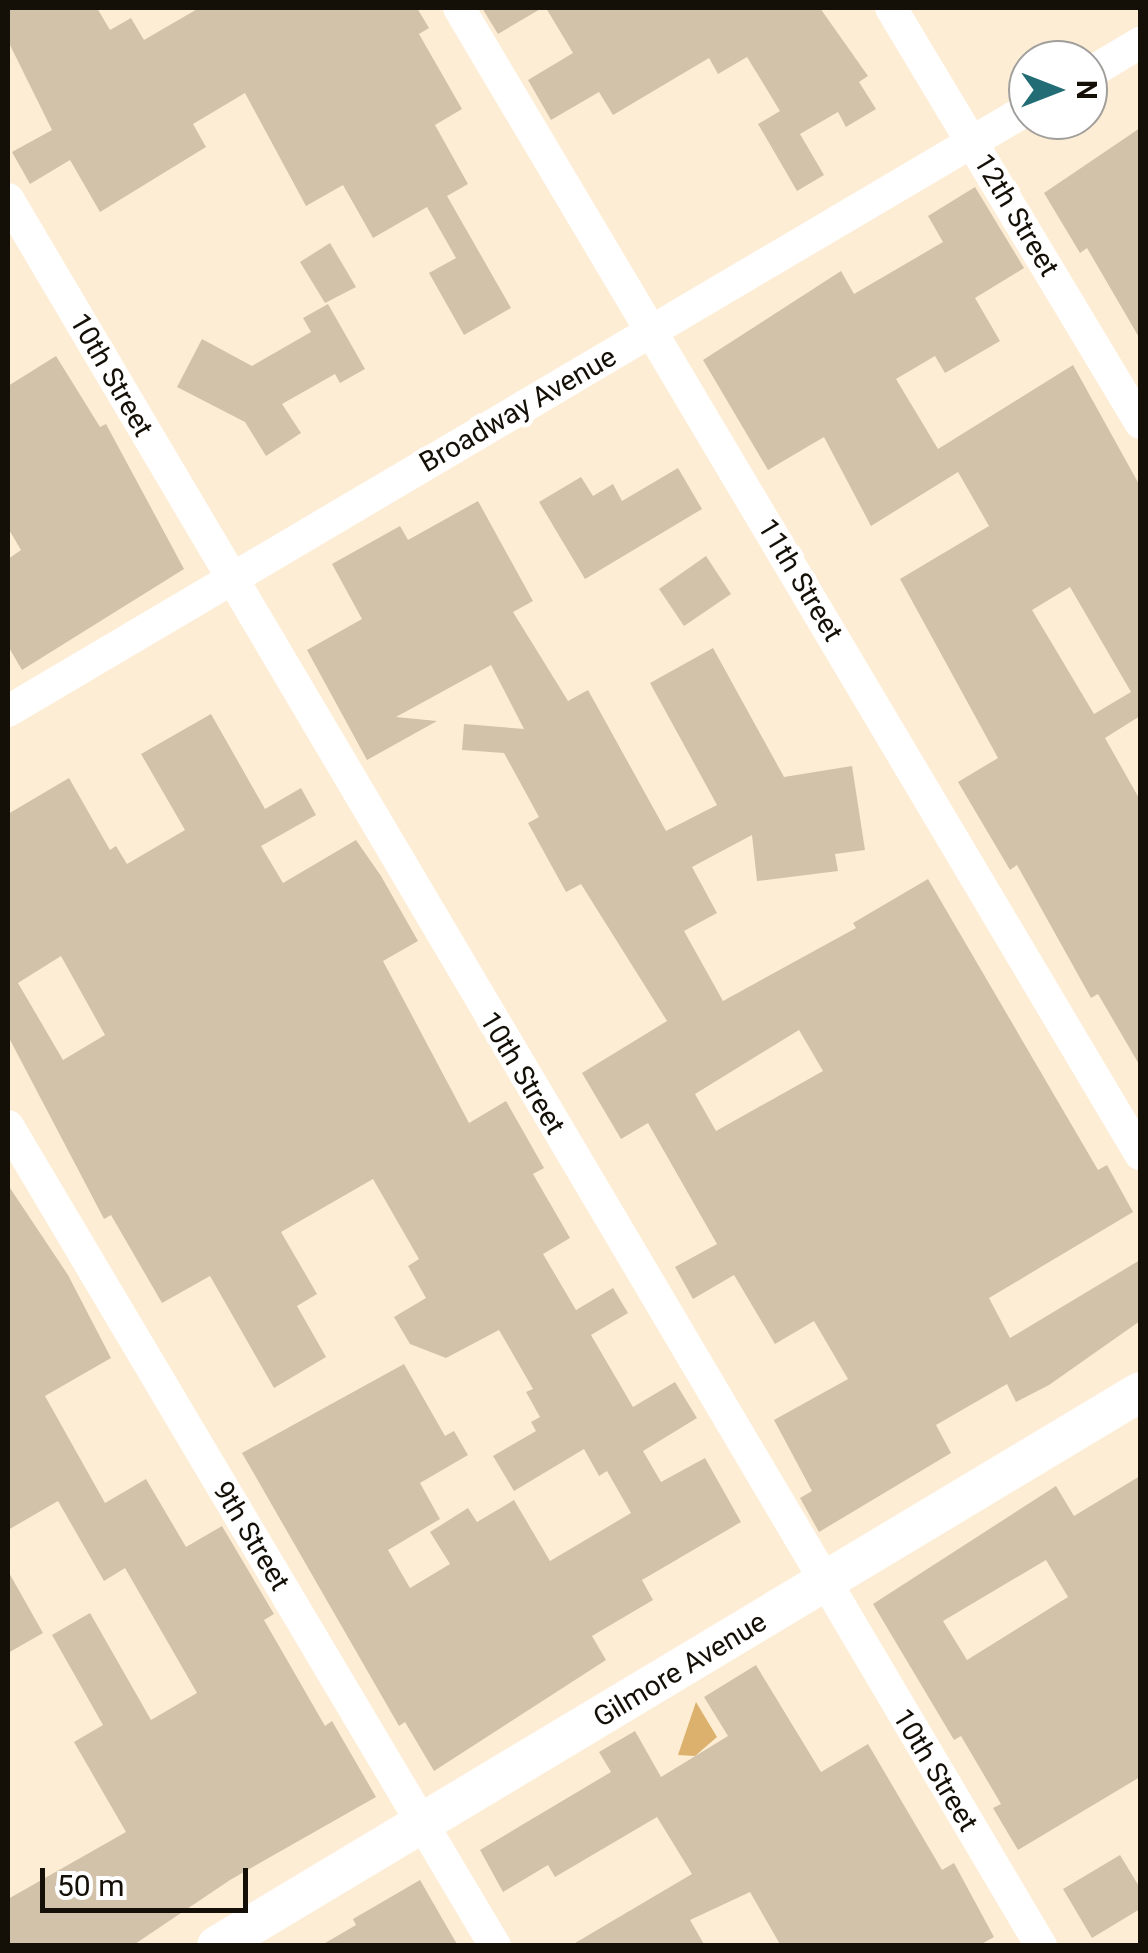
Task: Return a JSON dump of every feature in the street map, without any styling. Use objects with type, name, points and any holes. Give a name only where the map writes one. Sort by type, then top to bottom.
[{"type":"main road","name":"Gilmore Avenue","points":[[217,1946],[1140,1392]]},
{"type":"street","name":"11th Street","points":[[458,8],[1140,1154]]},
{"type":"street","name":"12th Street","points":[[891,8],[1140,423]]},
{"type":"street","points":[[1108,62],[1140,43]]},
{"type":"street","name":"Broadway Avenue","points":[[8,711],[1008,121]]},
{"type":"street","name":"10th Street","points":[[8,199],[1041,1946]]},
{"type":"street","name":"9th Street","points":[[8,1126],[495,1946]]},
{"type":"shaded area","points":[[696,1702],[717,1737],[695,1756],[678,1755]]},
{"type":"building","points":[[8,8],[97,8],[110,30],[131,18],[144,40],[199,8],[417,8],[429,28],[419,34],[462,109],[435,125],[468,184],[447,196],[511,308],[464,335],[429,273],[456,258],[427,207],[373,238],[343,185],[306,206],[245,93],[193,124],[206,147],[100,212],[70,160],[30,184],[12,152],[52,130],[8,41]]},
{"type":"building","points":[[482,8],[542,8],[498,34]]},
{"type":"building","points":[[546,8],[820,8],[868,76],[859,82],[876,109],[846,127],[838,112],[800,134],[824,175],[797,191],[758,124],[780,111],[747,57],[718,74],[709,58],[613,115],[599,92],[551,120],[528,80],[573,53]]},
{"type":"building","points":[[1140,128],[1140,339],[1087,248],[1080,253],[1044,193]]},
{"type":"building","points":[[975,187],[1024,268],[975,298],[1000,341],[945,373],[935,356],[896,379],[938,449],[1073,365],[1140,486],[1140,716],[1105,738],[1140,800],[1140,1066],[1098,994],[1091,998],[1017,865],[1010,870],[958,782],[998,758],[900,579],[989,526],[958,472],[871,526],[824,437],[768,470],[703,360],[841,271],[854,294],[943,242],[928,216]],"holes":[[[1070,587],[1131,692],[1094,714],[1032,610]]]},
{"type":"building","points":[[330,243],[356,287],[325,303],[300,262]]},
{"type":"building","points":[[328,304],[365,369],[340,383],[335,374],[282,404],[301,433],[266,456],[245,422],[177,387],[202,339],[252,366],[311,332],[303,318]]},
{"type":"building","points":[[56,356],[100,427],[106,424],[184,569],[22,670],[8,646],[8,559],[21,550],[8,528],[8,386]]},
{"type":"building","points":[[678,468],[702,509],[585,579],[539,502],[581,477],[593,496],[613,484],[622,501]]},
{"type":"building","points":[[478,501],[533,601],[513,612],[568,701],[588,690],[666,831],[717,805],[650,683],[713,648],[784,777],[852,766],[865,850],[835,854],[838,871],[757,881],[752,835],[692,867],[717,913],[684,931],[723,1001],[856,928],[853,923],[928,879],[1098,1170],[1107,1165],[1133,1212],[989,1298],[1010,1338],[1140,1260],[1140,1321],[1049,1385],[1016,1402],[1007,1384],[936,1425],[951,1453],[819,1532],[800,1498],[812,1491],[774,1420],[848,1379],[814,1321],[775,1344],[734,1275],[693,1299],[675,1267],[717,1244],[648,1123],[621,1139],[582,1073],[667,1021],[581,884],[566,892],[528,823],[539,817],[504,753],[462,750],[464,724],[524,729],[491,665],[396,717],[437,721],[367,760],[307,650],[362,619],[332,564],[400,526],[408,540]],"holes":[[[799,1030],[823,1071],[716,1131],[695,1094]]]},
{"type":"building","points":[[706,556],[731,594],[684,626],[659,589]]},
{"type":"building","points":[[211,714],[265,809],[301,788],[316,815],[261,846],[283,883],[356,840],[418,941],[383,961],[469,1123],[506,1101],[544,1168],[533,1174],[570,1238],[543,1254],[576,1310],[613,1288],[628,1313],[591,1335],[633,1407],[675,1382],[697,1418],[643,1451],[661,1482],[705,1458],[741,1522],[642,1580],[653,1600],[592,1636],[606,1660],[434,1771],[405,1722],[399,1726],[242,1453],[404,1364],[445,1436],[454,1431],[468,1455],[420,1483],[440,1519],[388,1550],[410,1588],[450,1564],[430,1532],[468,1508],[477,1522],[514,1500],[550,1561],[631,1513],[607,1471],[599,1476],[584,1449],[514,1491],[493,1456],[536,1431],[531,1422],[540,1417],[526,1392],[533,1389],[499,1330],[446,1358],[410,1344],[394,1317],[426,1298],[408,1266],[419,1259],[373,1179],[281,1232],[317,1294],[297,1306],[326,1357],[274,1388],[210,1276],[162,1303],[111,1215],[104,1219],[8,1036],[8,814],[69,778],[110,850],[116,846],[127,864],[185,830],[141,754]],"holes":[[[61,956],[105,1035],[63,1060],[18,983]]]},
{"type":"building","points":[[8,1185],[68,1275],[111,1358],[45,1396],[105,1503],[146,1479],[186,1547],[222,1526],[274,1614],[264,1620],[325,1726],[332,1721],[376,1797],[230,1880],[132,1946],[8,1946],[8,1899],[126,1832],[74,1742],[103,1725],[52,1635],[90,1613],[151,1720],[197,1693],[125,1568],[104,1581],[58,1501],[8,1530]]},
{"type":"building","points":[[1140,1476],[1140,1777],[1018,1850],[993,1808],[1001,1804],[961,1736],[954,1740],[873,1604],[1056,1486],[1074,1516]],"holes":[[[1046,1560],[1068,1597],[967,1660],[943,1621]]]},
{"type":"building","points":[[8,1571],[43,1633],[8,1653]]},
{"type":"building","points":[[756,1665],[821,1772],[868,1744],[942,1870],[954,1863],[994,1937],[978,1946],[781,1946],[750,1892],[690,1920],[705,1946],[570,1946],[692,1874],[657,1817],[555,1877],[548,1865],[503,1892],[480,1850],[611,1772],[599,1752],[635,1731],[661,1777],[728,1736],[704,1697]]},
{"type":"building","points":[[1120,1855],[1140,1888],[1140,1909],[1092,1938],[1063,1889]]},
{"type":"building","points":[[420,1880],[458,1946],[320,1946],[356,1925],[353,1919]]}]
